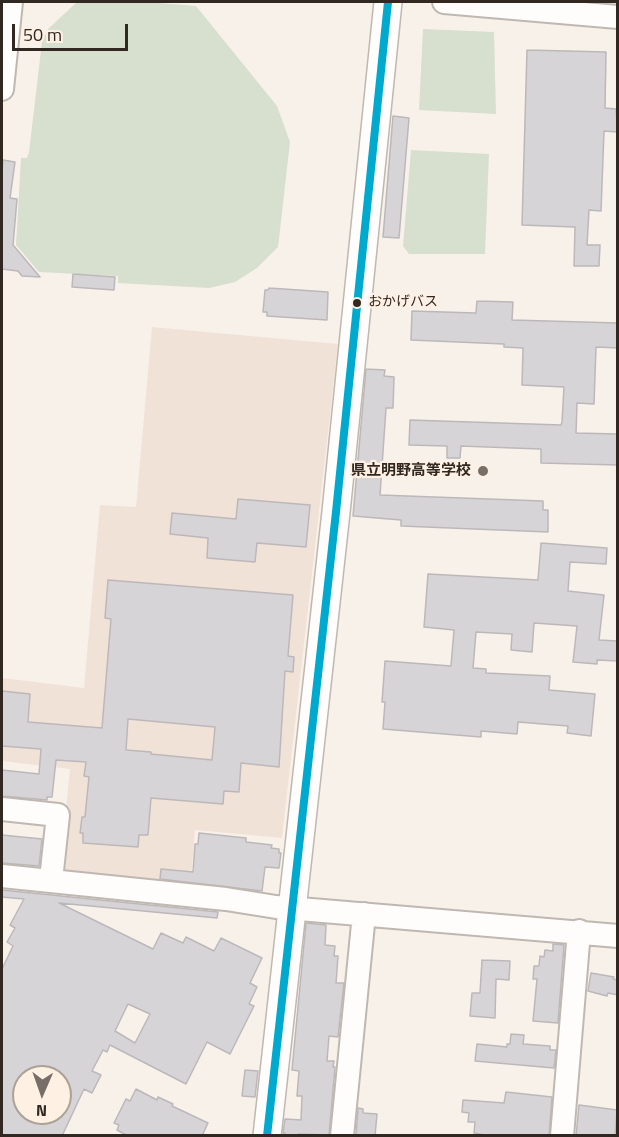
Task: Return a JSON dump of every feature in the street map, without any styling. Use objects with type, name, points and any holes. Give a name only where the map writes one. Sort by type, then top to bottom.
[{"type":"main road","points":[[267,1136],[388,2]]},
{"type":"street","points":[[2,89],[11,2]]},
{"type":"street","points":[[444,2],[618,17]]},
{"type":"street","points":[[2,809],[58,815],[51,880]]},
{"type":"street","points":[[2,876],[292,908],[618,936]]},
{"type":"street","points":[[342,1136],[364,914]]},
{"type":"street","points":[[562,1136],[579,931]]},
{"type":"shaded area","points":[[152,327],[338,344],[282,838],[195,830],[190,890],[59,876],[70,769],[2,761],[2,678],[84,688],[100,505],[136,507]]},
{"type":"green space","points":[[77,2],[146,2],[196,6],[277,106],[290,142],[278,247],[257,268],[235,282],[209,288],[118,283],[118,276],[39,272],[16,245],[21,158],[27,158],[29,152],[42,42],[48,29]]},
{"type":"green space","points":[[423,29],[494,32],[496,114],[419,110]]},
{"type":"green space","points":[[411,150],[489,154],[485,254],[409,254],[403,246]]},
{"type":"building","points":[[527,50],[606,52],[605,108],[616,109],[618,132],[604,131],[601,211],[589,210],[587,245],[600,245],[599,266],[574,266],[575,227],[522,225]]},
{"type":"building","points":[[393,116],[409,118],[399,238],[383,237]]},
{"type":"building","points":[[3,160],[15,162],[10,198],[17,199],[13,245],[40,277],[22,276],[18,271],[2,269]]},
{"type":"building","points":[[73,274],[115,277],[114,290],[72,287]]},
{"type":"building","points":[[269,288],[328,292],[327,320],[267,316],[267,312],[263,312],[265,290]]},
{"type":"building","points":[[477,301],[513,302],[512,320],[618,323],[618,348],[596,347],[594,404],[577,403],[576,433],[618,434],[618,465],[541,463],[541,449],[461,446],[460,458],[447,458],[447,446],[409,445],[410,420],[561,425],[564,387],[522,385],[523,348],[504,347],[504,344],[411,340],[412,311],[476,313]]},
{"type":"building","points":[[366,369],[385,370],[384,376],[394,377],[393,408],[386,408],[380,495],[543,501],[543,510],[548,510],[548,532],[401,526],[401,520],[353,516]]},
{"type":"building","points":[[238,499],[310,505],[306,547],[257,543],[255,562],[207,558],[208,538],[170,534],[172,513],[236,519]]},
{"type":"building","points":[[541,543],[607,548],[606,564],[570,562],[568,591],[604,595],[599,640],[618,641],[618,661],[597,660],[597,664],[573,662],[577,626],[534,623],[532,652],[511,650],[512,634],[476,632],[473,668],[486,669],[486,673],[550,676],[549,690],[595,694],[591,736],[567,733],[568,726],[518,722],[517,734],[481,731],[481,737],[383,729],[385,661],[451,666],[454,630],[424,627],[428,574],[538,580]]},
{"type":"building","points":[[108,580],[293,595],[288,656],[294,657],[293,672],[285,671],[279,767],[241,763],[239,792],[224,791],[223,804],[151,798],[148,835],[139,835],[138,847],[83,843],[83,833],[80,833],[82,817],[85,817],[89,777],[84,776],[86,762],[56,760],[52,797],[47,797],[47,800],[2,796],[2,770],[39,774],[41,749],[2,746],[2,691],[30,694],[28,722],[102,728],[111,619],[105,618]],"holes":[[[128,719],[215,727],[212,760],[126,750]]]},
{"type":"building","points":[[199,833],[246,838],[246,842],[272,845],[271,848],[279,849],[281,853],[279,868],[265,867],[262,891],[160,879],[161,869],[193,872],[195,844],[198,844]]},
{"type":"building","points":[[2,835],[42,839],[39,866],[2,863]]},
{"type":"building","points":[[2,890],[218,912],[217,918],[59,903],[153,949],[161,933],[183,943],[186,937],[214,951],[221,938],[262,958],[250,983],[257,987],[249,1004],[254,1006],[230,1054],[207,1042],[186,1084],[110,1045],[107,1052],[103,1050],[92,1071],[101,1075],[92,1093],[84,1089],[72,1115],[72,1065],[12,1065],[12,1125],[67,1125],[62,1136],[2,1136],[2,969],[13,946],[7,942],[15,928],[10,925],[24,899],[2,897]],"holes":[[[128,1004],[150,1014],[135,1043],[115,1031]]]},
{"type":"building","points":[[306,923],[326,925],[325,945],[335,946],[334,956],[338,956],[336,983],[344,983],[338,1037],[329,1036],[327,1061],[334,1061],[333,1067],[335,1067],[329,1135],[285,1136],[283,1133],[285,1119],[301,1120],[302,1096],[297,1096],[299,1071],[292,1070]]},
{"type":"building","points":[[553,944],[564,945],[558,1023],[533,1021],[537,979],[533,979],[534,966],[539,966],[540,956],[544,957],[545,950],[553,951]]},
{"type":"building","points":[[482,960],[510,961],[509,980],[496,979],[495,1018],[470,1016],[472,993],[480,993]]},
{"type":"building","points":[[591,973],[614,977],[613,979],[618,980],[618,995],[608,993],[607,996],[588,991]]},
{"type":"building","points":[[511,1034],[524,1035],[523,1044],[550,1046],[550,1050],[556,1050],[554,1068],[475,1061],[477,1044],[507,1047],[507,1044],[510,1044]]},
{"type":"building","points":[[245,1070],[258,1071],[255,1097],[242,1096]]},
{"type":"building","points":[[136,1089],[157,1100],[158,1097],[173,1104],[172,1106],[208,1123],[202,1136],[128,1136],[117,1130],[119,1125],[114,1123],[126,1099],[130,1101]]},
{"type":"building","points":[[506,1092],[552,1097],[549,1136],[489,1136],[474,1133],[475,1122],[468,1122],[469,1113],[462,1112],[463,1100],[504,1103]]},
{"type":"building","points":[[579,1105],[617,1110],[615,1136],[576,1136]]},
{"type":"building","points":[[358,1108],[363,1109],[363,1113],[377,1114],[375,1136],[356,1136]]},
{"type":"transit line","points":[[267,1136],[336,512],[388,2]]},
{"type":"place","name":"おかげバス","points":[[357,303]]},
{"type":"place","name":"県立明野高等学校","points":[[483,471]]}]
